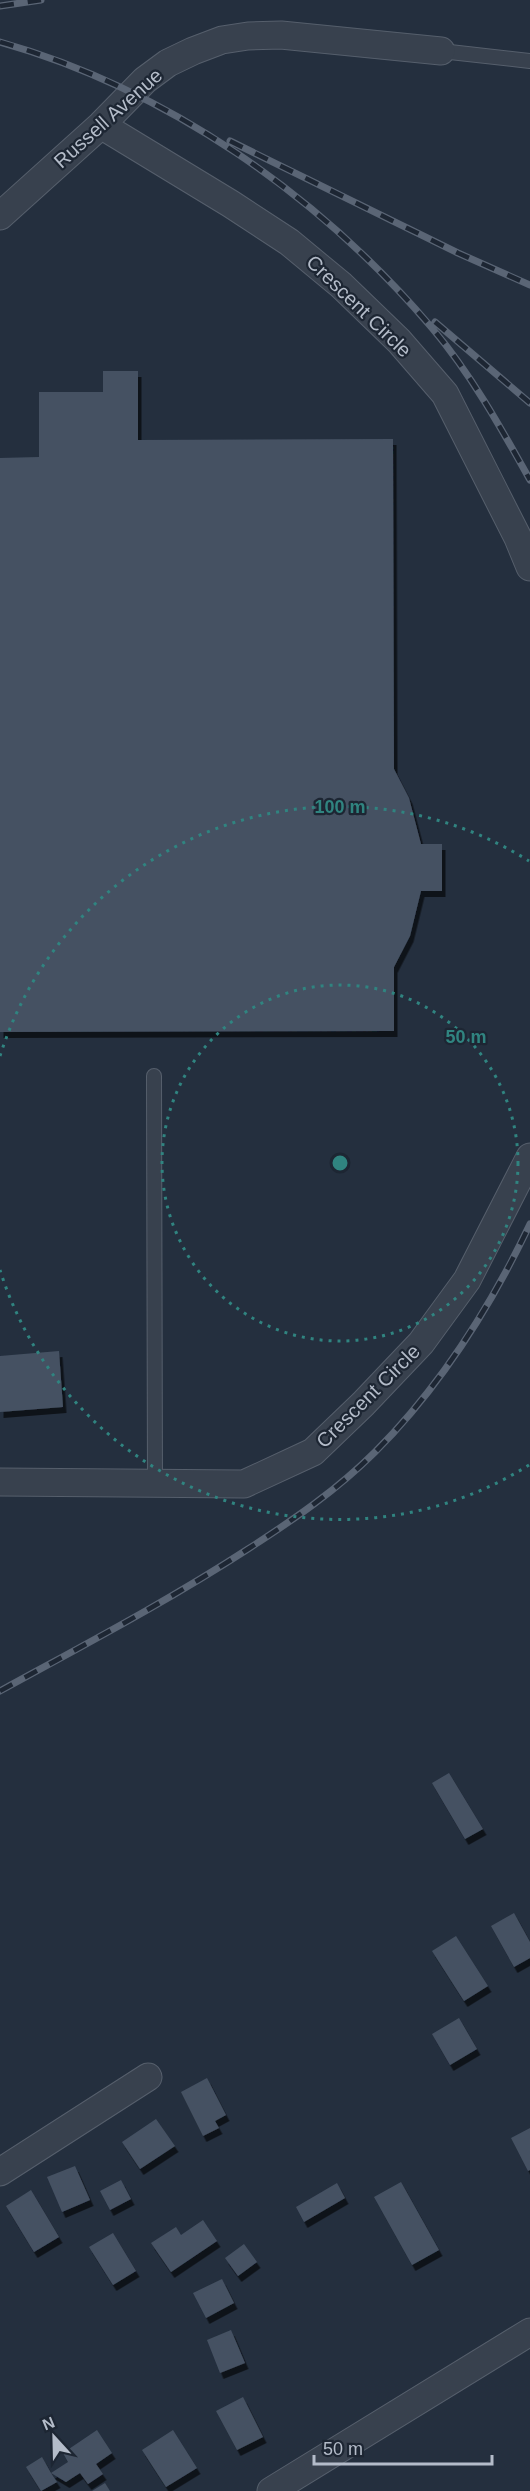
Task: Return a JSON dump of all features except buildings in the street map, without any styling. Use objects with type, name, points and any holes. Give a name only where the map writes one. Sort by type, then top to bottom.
[{"type":"street","name":"Russell Avenue","points":[[0,216],[101,125],[145,80],[168,63],[222,40],[281,35],[441,51]]},
{"type":"street","name":"Crescent Circle","points":[[101,125],[289,242],[341,285],[399,341],[445,394],[518,538],[530,567]]},
{"type":"street","name":"Crescent Circle","points":[[0,1482],[244,1484],[313,1452],[363,1404],[428,1334],[467,1280],[530,1156]]},
{"type":"street","points":[[0,2172],[148,2077]]},
{"type":"street","points":[[271,2491],[530,2332]]},
{"type":"lane","points":[[441,51],[530,61]]},
{"type":"lane","points":[[154,1076],[155,1484]]},
{"type":"railway","points":[[0,6],[41,0]]},
{"type":"railway","points":[[0,42],[62,62],[122,88],[181,118],[237,153],[341,234],[388,280],[446,346],[497,421],[530,480]]},
{"type":"railway","points":[[230,141],[458,253],[530,285]]},
{"type":"railway","points":[[435,322],[530,403]]},
{"type":"railway","points":[[0,1691],[126,1622],[218,1568],[298,1516],[360,1466],[421,1401],[462,1345],[515,1255],[530,1224]]}]
